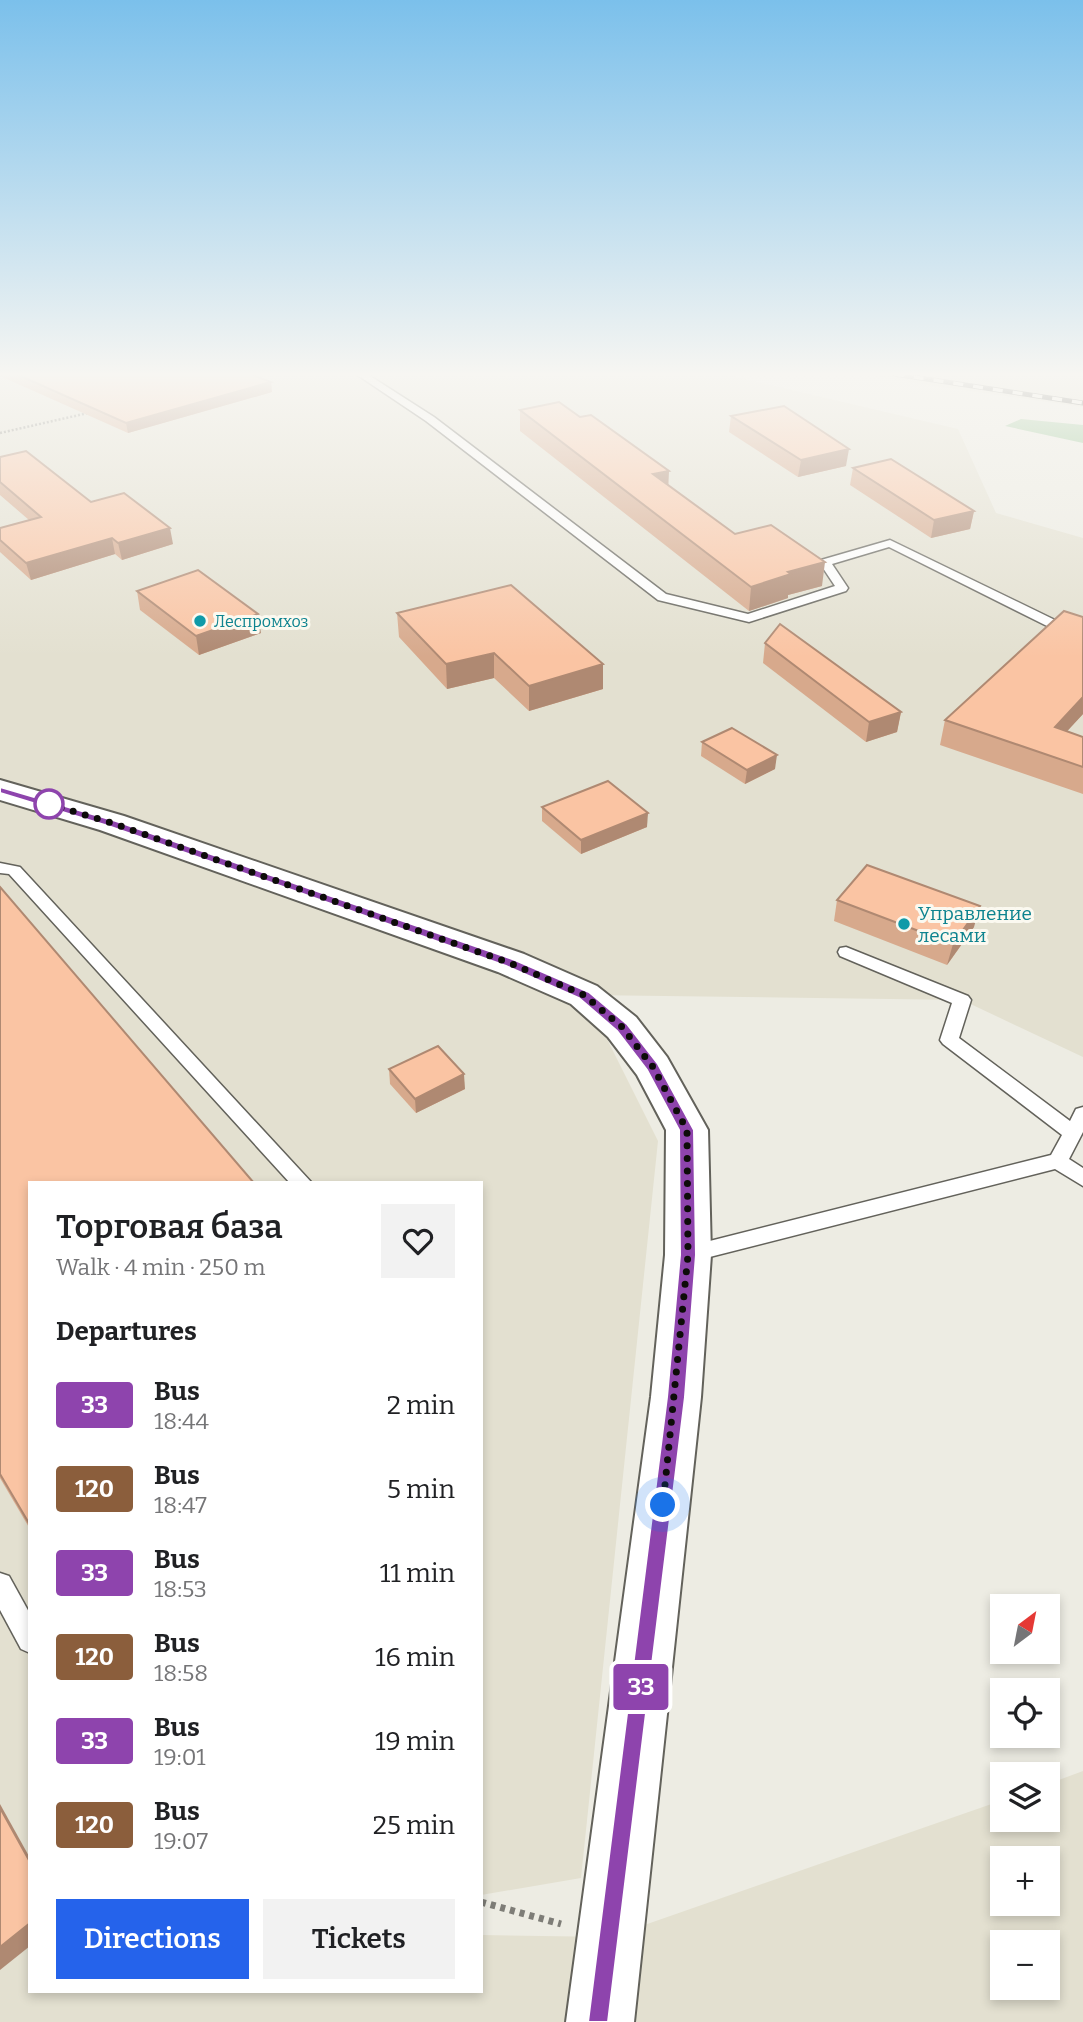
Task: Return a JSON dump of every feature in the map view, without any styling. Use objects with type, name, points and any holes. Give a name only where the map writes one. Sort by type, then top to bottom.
[{"type":"street","points":[[0,790],[112,823],[510,963],[584,995],[622,1027],[653,1067],[687,1130],[688,1255],[676,1397],[600,2022]]},
{"type":"lane","points":[[494,468],[662,597],[749,618],[842,588],[825,562],[890,543],[1053,624],[1083,634]]},
{"type":"lane","points":[[0,868],[14,870],[300,1181]]},
{"type":"lane","points":[[846,952],[962,1000],[949,1040],[1073,1133]]},
{"type":"lane","points":[[688,1255],[1058,1161],[1083,1114]]},
{"type":"lane","points":[[1058,1161],[1083,1178]]},
{"type":"lane","points":[[0,1585],[28,1636]]},
{"type":"path","points":[[483,1903],[610,1937]]},
{"type":"shaded area","points":[[0,468],[976,468],[996,513],[1083,538],[1083,1057],[962,1000],[585,995],[658,1141],[581,1878],[483,1895],[483,1181],[28,1181],[28,1993],[483,1993],[483,1935],[610,1937],[990,1805],[990,1832],[1060,1832],[1060,1780],[1083,1771],[1083,2022],[0,2022]]},
{"type":"building","points":[[0,468],[48,468],[91,502],[124,493],[170,528],[118,543],[112,538],[26,563],[0,540],[0,528],[41,517],[0,482]]},
{"type":"building","points":[[596,468],[665,468],[669,471],[653,474],[735,534],[771,525],[825,562],[788,572],[791,574],[751,587]]},
{"type":"building","points":[[854,468],[906,468],[974,511],[934,520]]},
{"type":"building","points":[[198,570],[258,614],[196,636],[137,591]]},
{"type":"building","points":[[511,585],[603,664],[529,686],[494,653],[446,664],[397,613]]},
{"type":"building","points":[[1064,611],[1083,617],[1083,697],[1055,727],[1083,737],[1083,767],[945,720]]},
{"type":"building","points":[[780,624],[901,712],[869,722],[765,643]]},
{"type":"building","points":[[732,728],[777,755],[747,770],[702,742]]},
{"type":"building","points":[[608,781],[648,813],[581,840],[542,807]]},
{"type":"building","points":[[867,865],[980,906],[953,944],[837,900]]},
{"type":"building","points":[[0,887],[252,1181],[28,1181],[28,1522],[0,1474]]},
{"type":"building","points":[[438,1046],[464,1074],[415,1099],[389,1069]]},
{"type":"building","points":[[0,1808],[28,1858],[28,1925],[0,1947]]},
{"type":"bus line","name":"33","points":[[0,790],[112,823],[510,963],[584,995],[622,1027],[653,1067],[687,1130],[688,1255],[676,1397],[600,2022]]},
{"type":"place","name":"Леспромхоз","points":[[200,621]]},
{"type":"place","name":"Управление лесами","points":[[904,924]]},
{"type":"route","points":[[49,804],[112,823],[510,963],[584,995],[622,1027],[653,1067],[687,1130],[688,1255],[676,1397],[663,1505]]}]
